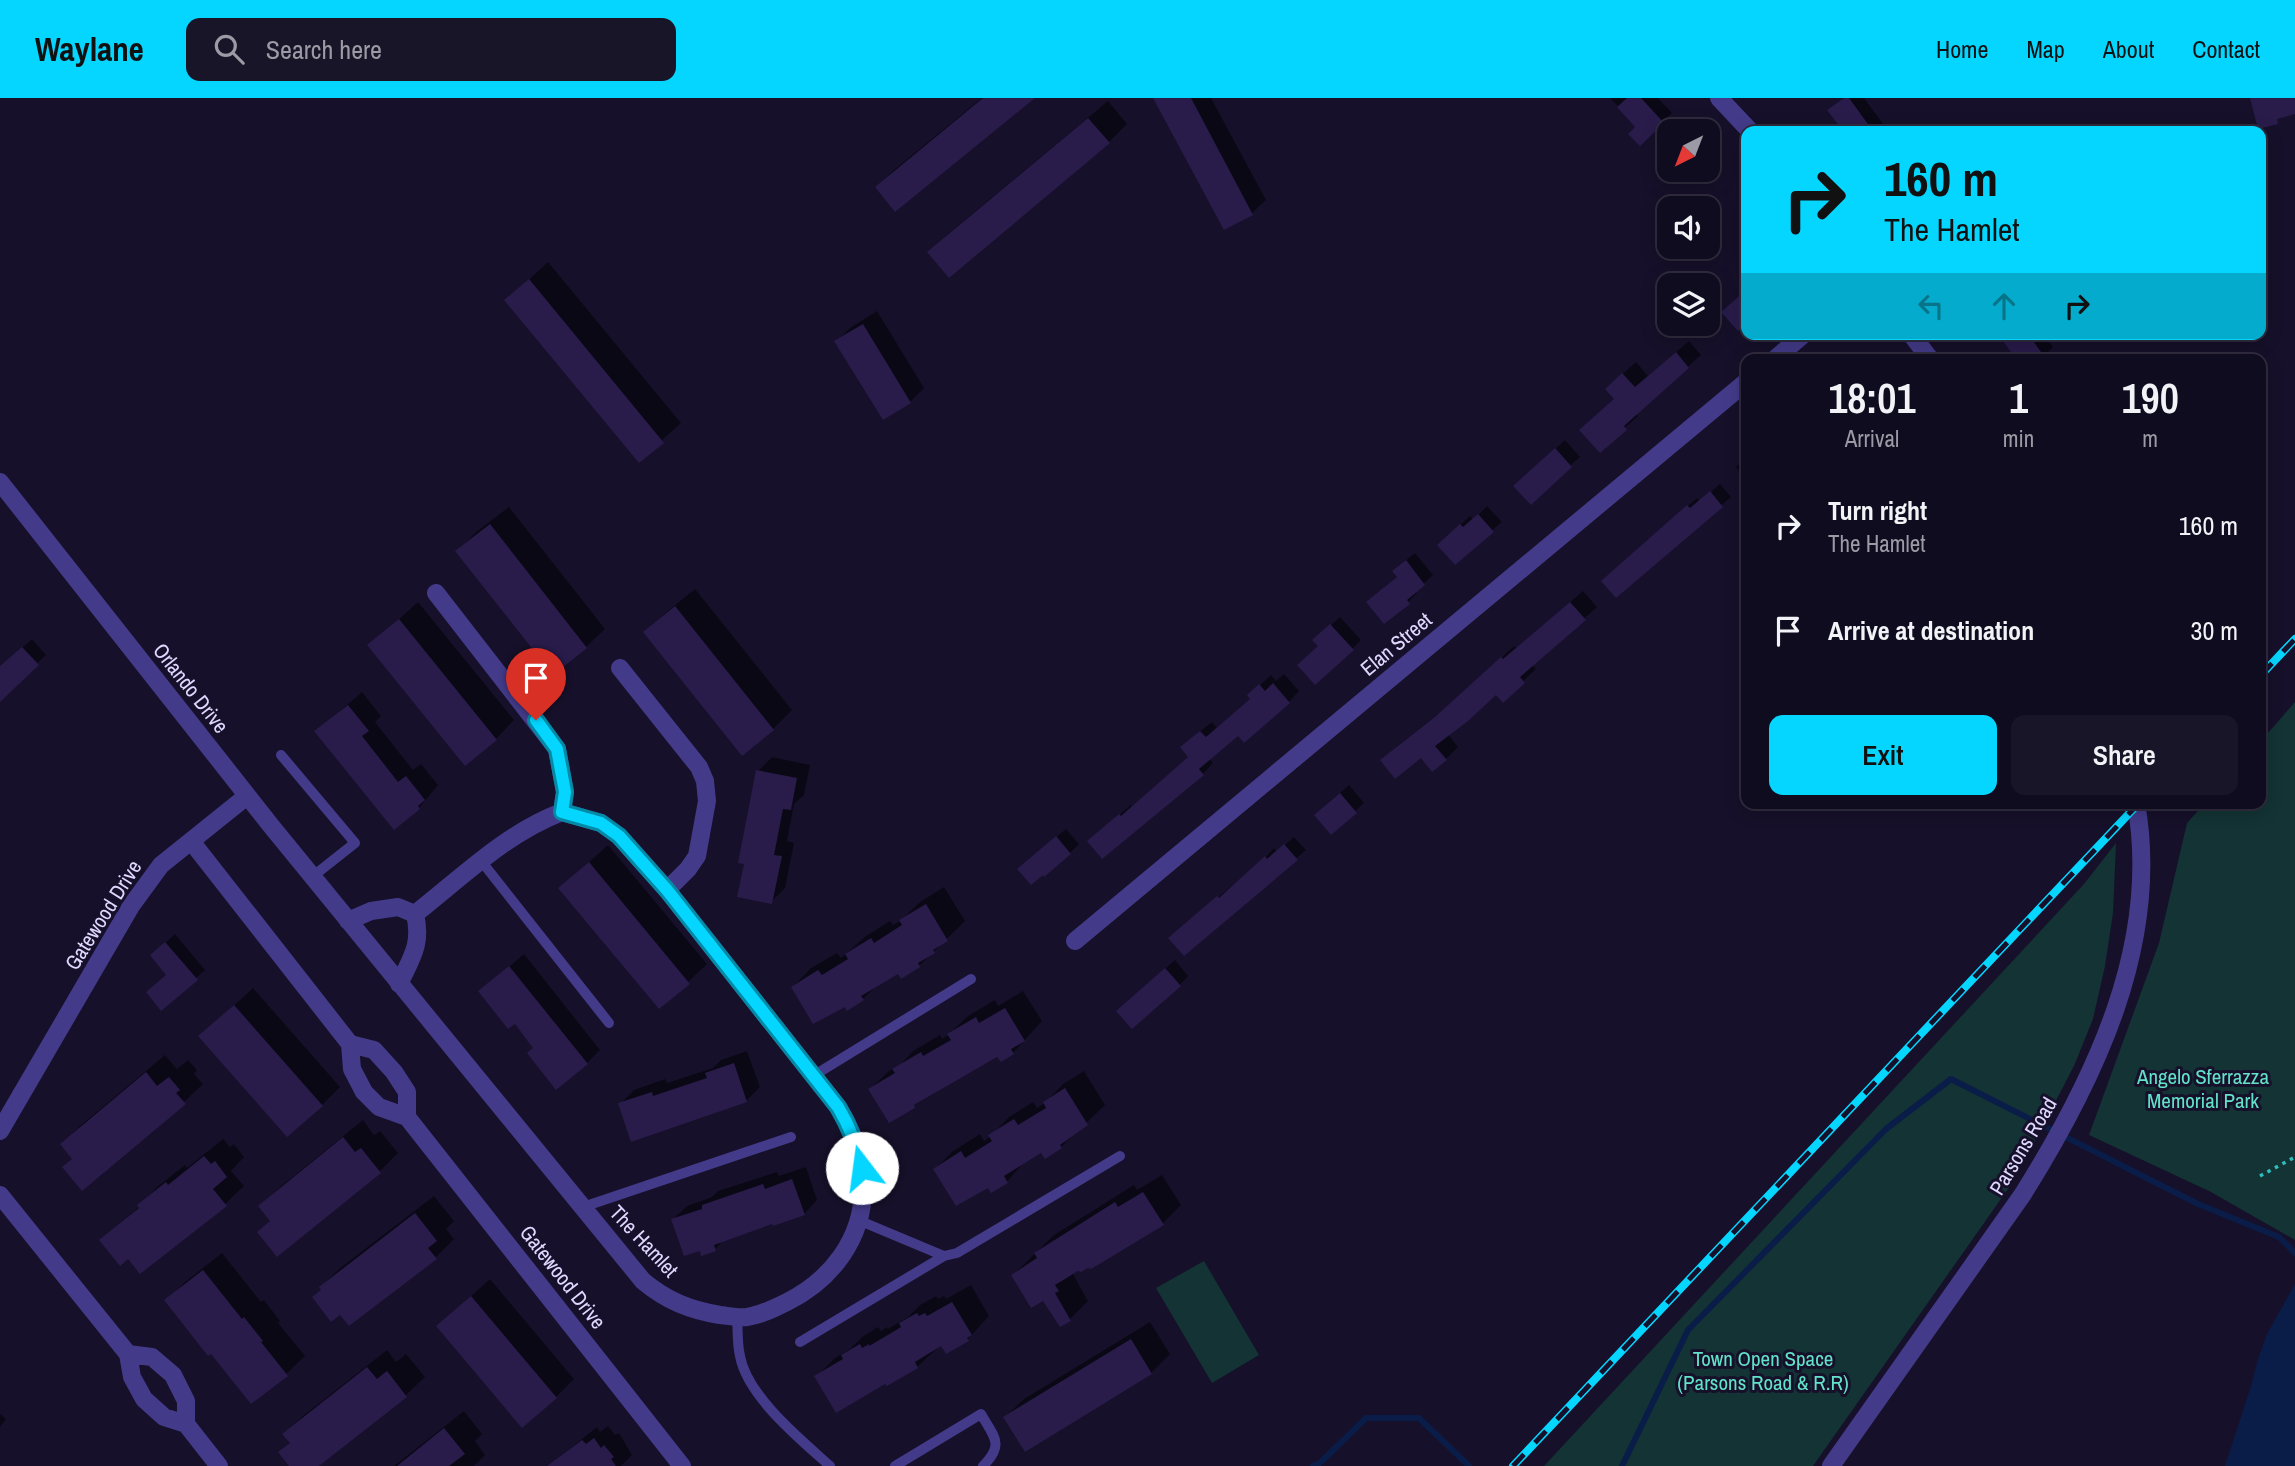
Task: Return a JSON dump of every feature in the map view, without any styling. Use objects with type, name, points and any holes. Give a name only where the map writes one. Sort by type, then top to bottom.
[{"type":"street","points":[[1719,98],[1745,126]]},
{"type":"street","points":[[1781,354],[1797,340]]},
{"type":"street","points":[[1916,340],[1926,354]]},
{"type":"street","name":"Elan Street","points":[[1075,941],[1741,386]]},
{"type":"street","name":"Orlando Drive","points":[[0,482],[348,921]]},
{"type":"street","points":[[415,914],[507,841],[540,820],[562,812],[565,792],[557,749],[436,593]]},
{"type":"street","points":[[620,668],[699,767],[705,781],[707,801],[697,856],[667,890]]},
{"type":"street","name":"Gatewood Drive","points":[[0,1131],[131,906],[161,865],[247,796]]},
{"type":"street","name":"Parsons Road","points":[[1831,1466],[2003,1224],[2052,1147],[2099,1052],[2133,948],[2141,875],[2141,837],[2137,809]]},
{"type":"street","name":"The Hamlet","points":[[348,921],[643,1281],[674,1303],[699,1311],[737,1317],[749,1317],[804,1294],[835,1266],[848,1246],[858,1220],[863,1189],[858,1149],[851,1129],[838,1107],[667,890],[619,836],[601,823],[562,812]]},
{"type":"street","name":"Gatewood Drive","points":[[191,841],[350,1044],[352,1069],[364,1093],[379,1107],[407,1117],[682,1466]]},
{"type":"street","points":[[348,921],[371,911],[398,907],[415,914]]},
{"type":"street","points":[[399,984],[413,956],[419,934],[415,914]]},
{"type":"street","name":"Gatewood Drive","points":[[350,1044],[374,1050],[394,1072],[407,1092],[407,1117]]},
{"type":"street","points":[[0,1195],[128,1354],[132,1377],[144,1399],[164,1418],[186,1424],[219,1466]]},
{"type":"street","points":[[128,1354],[152,1357],[173,1375],[186,1401],[186,1424]]},
{"type":"lane","points":[[281,755],[355,843],[312,877]]},
{"type":"lane","points":[[482,862],[609,1023]]},
{"type":"lane","points":[[813,1076],[971,979]]},
{"type":"lane","points":[[583,1207],[791,1137]]},
{"type":"lane","points":[[800,1342],[1120,1156]]},
{"type":"lane","points":[[858,1220],[944,1256]]},
{"type":"lane","points":[[737,1317],[740,1357],[749,1382],[786,1427],[830,1466]]},
{"type":"lane","points":[[895,1466],[981,1414],[996,1441],[995,1454],[983,1466]]},
{"type":"path","points":[[2260,1175],[2295,1157]]},
{"type":"green space","name":"Angelo Sferrazza Memorial Park","points":[[2295,702],[2295,1240],[2211,1192],[2089,1135],[2159,943],[2187,823],[2200,809],[2266,809],[2266,735]]},
{"type":"green space","name":"Town Open Space (Parsons Road & R.R)","points":[[2116,843],[2113,913],[2105,966],[2093,1019],[2074,1066],[2015,1179],[1813,1466],[1544,1466],[2084,884]]},
{"type":"green space","points":[[1204,1261],[1259,1355],[1212,1383],[1156,1288]]},
{"type":"water","points":[[2295,1284],[2295,1466],[2225,1466],[2267,1334]]},
{"type":"building","points":[[983,98],[1035,98],[895,212],[875,187]]},
{"type":"building","points":[[1153,98],[1191,98],[1253,215],[1224,230]]},
{"type":"building","points":[[1627,98],[1641,98],[1660,119],[1657,119],[1657,130],[1640,146],[1628,134],[1635,127],[1617,107]]},
{"type":"building","points":[[1844,98],[1849,98],[1869,126],[1839,126],[1827,110]]},
{"type":"building","points":[[2250,98],[2295,98],[2295,114],[2277,119],[2278,124],[2257,126]]},
{"type":"building","points":[[1088,118],[1110,143],[949,278],[927,252]]},
{"type":"building","points":[[529,279],[664,443],[639,463],[504,300]]},
{"type":"building","points":[[1741,294],[1741,328],[1738,331],[1721,312]]},
{"type":"building","points":[[863,324],[911,403],[883,420],[834,341]]},
{"type":"building","points":[[2002,340],[2032,340],[2042,354],[2012,354]]},
{"type":"building","points":[[1676,352],[1689,368],[1624,426],[1627,430],[1600,453],[1579,430],[1614,399],[1605,389],[1622,373],[1635,387]]},
{"type":"building","points":[[1555,448],[1572,467],[1531,505],[1513,486]]},
{"type":"building","points":[[1710,491],[1723,507],[1616,598],[1601,581],[1687,505],[1690,508]]},
{"type":"building","points":[[1478,514],[1494,532],[1455,565],[1437,545],[1460,524],[1463,527]]},
{"type":"building","points":[[490,524],[587,648],[553,675],[455,551]]},
{"type":"building","points":[[1406,560],[1425,585],[1407,600],[1410,604],[1384,624],[1366,602],[1397,577],[1392,571]]},
{"type":"building","points":[[1570,602],[1586,620],[1520,677],[1525,683],[1503,703],[1496,695],[1435,746],[1447,760],[1432,772],[1421,758],[1395,779],[1380,760]]},
{"type":"building","points":[[675,606],[774,730],[742,756],[643,632]]},
{"type":"building","points":[[399,619],[497,740],[465,766],[367,645]]},
{"type":"building","points":[[1330,624],[1354,650],[1315,685],[1297,665],[1318,646],[1312,640]]},
{"type":"building","points":[[22,647],[39,665],[0,702],[0,666]]},
{"type":"building","points":[[1273,683],[1290,703],[1244,743],[1238,736],[1199,769],[1204,775],[1102,859],[1087,841],[1119,814],[1121,816],[1188,757],[1180,747],[1200,731],[1206,737],[1250,699],[1247,695],[1259,684],[1265,691]]},
{"type":"building","points":[[348,705],[369,731],[362,736],[398,782],[406,776],[425,800],[418,806],[420,809],[394,830],[314,731]]},
{"type":"building","points":[[756,770],[797,778],[791,810],[783,809],[774,855],[782,856],[772,904],[737,897],[744,864],[738,863]]},
{"type":"building","points":[[1340,793],[1357,813],[1331,835],[1314,815]]},
{"type":"building","points":[[1056,836],[1071,854],[1031,885],[1017,869]]},
{"type":"building","points":[[1284,844],[1298,860],[1184,956],[1168,938],[1217,896],[1219,898],[1265,856],[1267,859]]},
{"type":"building","points":[[589,862],[690,984],[659,1009],[558,888]]},
{"type":"building","points":[[926,904],[948,941],[918,963],[920,967],[901,979],[898,974],[861,996],[864,1000],[847,1011],[845,1007],[813,1024],[791,987],[818,970],[822,975],[848,959],[845,954],[871,938],[874,943],[902,925],[899,920]]},
{"type":"building","points":[[165,942],[198,980],[161,1011],[146,992],[166,975],[150,955]]},
{"type":"building","points":[[509,966],[588,1064],[556,1090],[527,1053],[533,1048],[515,1024],[508,1029],[478,991]]},
{"type":"building","points":[[1165,968],[1181,986],[1132,1029],[1116,1011]]},
{"type":"building","points":[[234,1005],[323,1106],[287,1137],[198,1036]]},
{"type":"building","points":[[1005,1008],[1025,1041],[1011,1049],[1014,1054],[1001,1062],[997,1057],[914,1105],[915,1108],[889,1123],[868,1089],[895,1073],[892,1069],[921,1052],[923,1056],[951,1040],[947,1034],[976,1017],[979,1023]]},
{"type":"building","points":[[734,1063],[747,1102],[631,1142],[618,1103],[652,1092],[653,1096],[707,1078],[705,1073]]},
{"type":"building","points":[[146,1072],[157,1086],[169,1077],[180,1090],[176,1093],[186,1104],[82,1191],[62,1167],[72,1159],[60,1144]]},
{"type":"building","points":[[1065,1088],[1088,1125],[1045,1159],[1041,1153],[1004,1176],[1008,1183],[991,1193],[988,1188],[956,1206],[933,1169],[961,1151],[965,1158],[992,1141],[988,1135],[1014,1119],[1018,1125],[1046,1108],[1043,1102]]},
{"type":"building","points":[[343,1137],[355,1152],[361,1148],[381,1173],[277,1257],[257,1232],[270,1221],[258,1206]]},
{"type":"building","points":[[204,1156],[211,1164],[215,1161],[227,1177],[213,1189],[227,1206],[140,1274],[128,1259],[120,1266],[99,1240],[139,1208],[137,1205],[166,1182],[168,1185]]},
{"type":"building","points":[[792,1179],[805,1215],[714,1245],[716,1251],[701,1256],[700,1251],[684,1256],[671,1219],[763,1184],[765,1189]]},
{"type":"building","points":[[1143,1192],[1164,1225],[1091,1269],[1078,1271],[1055,1285],[1059,1291],[1055,1293],[1071,1321],[1060,1327],[1043,1301],[1031,1308],[1011,1275],[1037,1258],[1034,1253],[1115,1202],[1118,1207]]},
{"type":"building","points":[[415,1213],[437,1241],[428,1248],[437,1259],[349,1326],[340,1315],[331,1322],[312,1297],[321,1290],[319,1287]]},
{"type":"building","points":[[203,1270],[242,1319],[244,1317],[288,1376],[251,1404],[211,1354],[208,1356],[164,1300]]},
{"type":"building","points":[[471,1296],[557,1398],[522,1428],[436,1326]]},
{"type":"building","points":[[952,1302],[972,1335],[967,1338],[969,1341],[946,1354],[941,1346],[915,1362],[918,1368],[836,1413],[814,1376],[843,1359],[841,1355],[860,1344],[862,1348],[869,1346],[901,1327],[899,1323],[917,1313],[919,1316],[925,1313],[927,1316]]},
{"type":"building","points":[[1131,1339],[1152,1374],[1025,1452],[1003,1417]]},
{"type":"building","points":[[367,1367],[377,1379],[387,1371],[407,1397],[319,1466],[289,1466],[278,1452],[290,1443],[282,1434]]},
{"type":"building","points":[[444,1428],[465,1454],[449,1466],[397,1466]]},
{"type":"building","points":[[594,1438],[601,1448],[604,1445],[614,1457],[611,1459],[616,1466],[547,1466],[582,1440],[586,1444]]},
{"type":"waterway","points":[[1622,1466],[1688,1330],[1886,1129],[1951,1079],[2198,1204],[2279,1237],[2295,1253]]},
{"type":"waterway","points":[[1313,1466],[1320,1463],[1366,1418],[1419,1418],[1469,1466]]},
{"type":"railway","points":[[2266,670],[2295,639]]},
{"type":"railway","points":[[1513,1466],[2133,809]]},
{"type":"route","points":[[536,720],[557,749],[565,792],[562,812],[601,823],[619,836],[667,890],[838,1107],[851,1129],[862,1168]]}]
